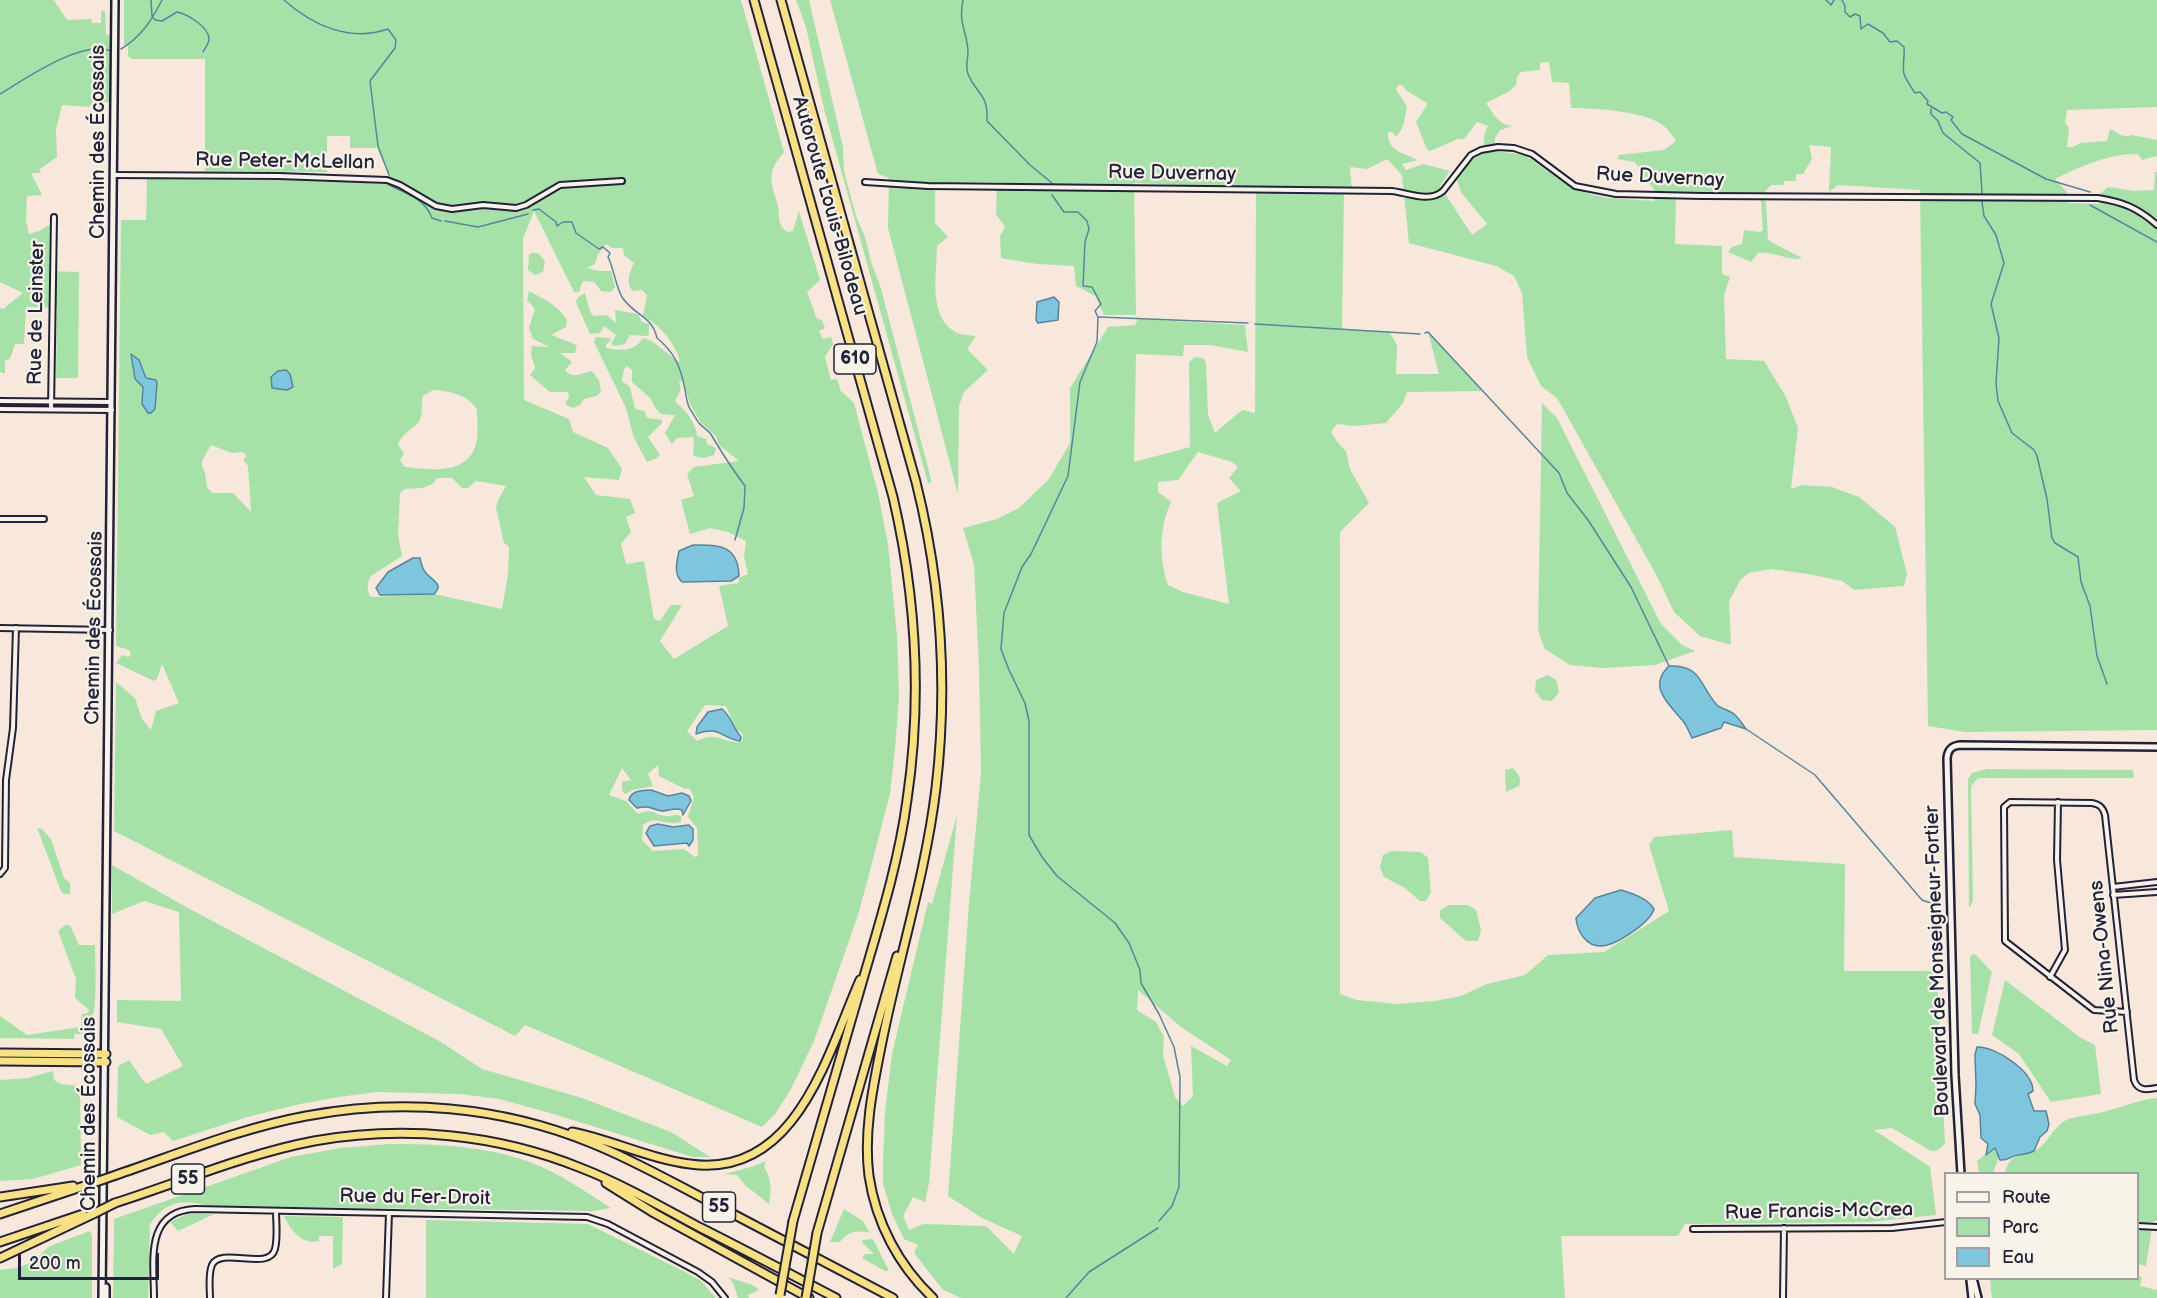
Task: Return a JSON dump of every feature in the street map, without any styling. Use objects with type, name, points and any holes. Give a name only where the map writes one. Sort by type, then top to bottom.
[{"type":"highway","name":"Autoroute Louis-Bilodeau","points":[[754,0],[887,474],[899,523],[909,585],[915,678],[912,762],[898,854],[871,952]]},
{"type":"highway","name":"Autoroute Louis-Bilodeau","points":[[782,0],[907,448],[924,514],[932,560],[940,635],[941,723],[934,802],[915,894]]},
{"type":"highway","points":[[583,1169],[662,1218],[808,1298],[817,1233],[915,894]]},
{"type":"highway","points":[[915,894],[878,1061],[870,1116],[868,1156],[872,1193],[886,1235],[906,1268],[933,1298]]},
{"type":"highway","points":[[541,1126],[596,1137],[676,1162],[695,1165],[712,1166],[731,1163],[759,1152],[787,1128],[806,1100],[825,1062],[871,952]]},
{"type":"highway","points":[[780,1296],[793,1221],[871,952]]},
{"type":"highway","points":[[0,1053],[106,1058]]},
{"type":"highway","points":[[0,1061],[106,1058]]},
{"type":"highway","name":"55","points":[[0,1214],[267,1125],[309,1115],[352,1109],[407,1107],[453,1109],[494,1115],[541,1126],[585,1140],[617,1154],[893,1298]]},
{"type":"highway","name":"55","points":[[0,1242],[279,1149],[334,1138],[372,1134],[428,1134],[474,1138],[527,1150],[583,1169],[625,1188],[836,1298]]},
{"type":"highway","points":[[0,1197],[93,1182]]},
{"type":"highway","points":[[0,1258],[93,1212]]},
{"type":"main road","name":"Chemin des Écossais","points":[[104,1298],[115,0]]},
{"type":"main road","name":"Boulevard de Monseigneur-Fortier","points":[[1961,1172],[1952,986],[1947,758],[1950,748],[1960,745],[2157,747]]},
{"type":"main road","points":[[1972,1280],[1972,1298]]},
{"type":"main road","points":[[1973,1280],[1978,1298]]},
{"type":"street","name":"Rue Duvernay","points":[[865,182],[928,186],[1392,191],[1427,197],[1438,195],[1443,191],[1472,155],[1481,150],[1498,147],[1514,148],[1532,154],[1575,186],[1616,194],[2098,198],[2122,202],[2157,225]]},
{"type":"street","name":"Rue Peter-McLellan","points":[[114,175],[279,176],[387,180],[436,206],[452,209],[483,205],[521,207],[560,185],[622,181]]},
{"type":"street","name":"Rue de Leinster","points":[[51,409],[54,217]]},
{"type":"street","points":[[0,400],[112,402]]},
{"type":"street","points":[[0,409],[112,410]]},
{"type":"street","points":[[0,519],[44,519]]},
{"type":"street","points":[[0,628],[110,630]]},
{"type":"street","points":[[0,874],[5,868],[6,780],[13,728],[16,628]]},
{"type":"street","points":[[2050,977],[2065,950],[2057,851],[2058,802],[2010,802],[2004,807],[2005,941],[2050,977],[2094,1010],[2127,1012]]},
{"type":"street","name":"Rue Nina-Owens","points":[[2058,802],[2099,805],[2105,815],[2134,1080],[2136,1085],[2142,1089],[2157,1088]]},
{"type":"street","points":[[2113,887],[2157,882]]},
{"type":"street","points":[[2113,895],[2157,892]]},
{"type":"street","name":"Rue du Fer-Droit","points":[[154,1298],[155,1238],[160,1225],[169,1216],[179,1211],[192,1209],[591,1218],[608,1224],[702,1275],[715,1285],[725,1298]]},
{"type":"street","points":[[210,1298],[211,1266],[216,1260],[266,1258],[272,1255],[276,1244],[276,1211]]},
{"type":"street","points":[[387,1298],[389,1213]]},
{"type":"street","name":"Rue Francis-McCrea","points":[[1693,1229],[1892,1228],[1944,1222]]},
{"type":"street","points":[[2139,1226],[2157,1227]]},
{"type":"street","points":[[1783,1298],[1784,1228]]},
{"type":"green space","points":[[0,0],[54,0],[67,20],[91,19],[92,23],[101,23],[101,11],[105,11],[106,34],[111,37],[112,102],[94,102],[89,107],[62,105],[56,129],[57,157],[39,170],[41,173],[31,173],[42,195],[27,196],[26,221],[29,234],[50,225],[49,271],[79,272],[78,378],[56,378],[57,308],[26,307],[24,344],[15,344],[10,359],[5,360],[5,374],[0,372],[0,308],[3,309],[23,293],[0,282]]},
{"type":"green space","points":[[124,0],[741,0],[784,152],[775,165],[772,177],[781,226],[788,232],[793,231],[799,211],[820,280],[807,292],[817,319],[822,320],[825,328],[819,331],[823,339],[831,337],[833,344],[825,357],[831,380],[837,379],[841,391],[854,403],[878,493],[888,544],[897,636],[899,697],[890,794],[859,912],[814,1041],[790,1091],[775,1114],[762,1127],[525,1025],[515,1036],[114,831],[116,682],[135,698],[142,719],[151,730],[156,711],[179,703],[162,664],[157,679],[154,681],[116,663],[122,655],[129,657],[131,654],[129,650],[116,646],[121,220],[146,220],[147,179],[316,180],[389,184],[389,175],[377,148],[350,148],[350,136],[327,136],[327,172],[205,171],[205,59],[132,59],[128,56],[128,45],[124,45]],"holes":[[[534,211],[574,292],[579,292],[583,281],[594,282],[601,291],[611,292],[615,287],[611,271],[587,268],[595,264],[598,254],[606,244],[612,248],[623,248],[624,255],[634,263],[629,277],[632,291],[642,290],[647,295],[643,316],[666,335],[678,354],[680,361],[652,341],[643,338],[636,346],[622,350],[606,348],[610,338],[596,337],[594,342],[626,408],[634,438],[647,462],[660,455],[648,437],[662,423],[662,420],[647,418],[645,411],[635,409],[630,387],[622,381],[624,369],[627,366],[632,370],[632,382],[650,398],[656,409],[661,414],[675,415],[665,433],[672,444],[677,438],[694,437],[693,455],[701,458],[714,455],[716,448],[707,444],[706,439],[697,436],[690,417],[675,401],[681,389],[679,382],[683,380],[690,404],[701,423],[716,436],[719,445],[739,461],[694,467],[687,474],[694,496],[681,500],[690,534],[710,528],[728,532],[746,541],[744,557],[748,574],[739,578],[739,583],[719,586],[728,626],[674,659],[660,641],[682,605],[671,605],[660,621],[654,619],[644,561],[626,564],[621,544],[631,532],[626,517],[635,513],[630,499],[596,495],[584,477],[619,480],[622,469],[608,448],[573,432],[569,419],[524,400],[523,239]],[[433,390],[452,393],[464,397],[477,410],[475,447],[463,463],[445,469],[435,469],[405,467],[400,461],[404,453],[398,445],[402,437],[420,420],[423,396]],[[211,445],[232,453],[243,452],[247,456],[243,459],[248,466],[251,512],[233,493],[212,493],[207,487],[202,461]],[[452,478],[462,488],[468,488],[476,481],[506,486],[496,508],[504,543],[509,547],[508,574],[502,609],[434,594],[370,596],[368,586],[371,576],[402,556],[398,535],[400,493],[405,489],[423,488],[434,483],[435,480]],[[705,705],[726,706],[736,729],[743,734],[742,742],[715,737],[697,741],[687,731]],[[658,765],[659,776],[685,789],[689,788],[694,797],[688,817],[697,828],[698,856],[695,857],[684,849],[653,851],[642,840],[643,825],[652,821],[681,822],[681,816],[662,816],[648,811],[638,814],[626,801],[609,795],[622,768],[631,780],[622,782],[622,790],[625,794],[653,786],[648,774]]]},
{"type":"green space","points":[[796,0],[809,0],[843,147],[844,171],[856,216],[880,285],[931,483],[928,483],[824,109],[806,27]]},
{"type":"green space","points":[[830,0],[2157,0],[2157,107],[2067,110],[2065,123],[2069,128],[2067,147],[2081,143],[2107,141],[2110,129],[2123,136],[2132,135],[2157,140],[2157,156],[2142,160],[2138,154],[2105,158],[2055,179],[2067,192],[2068,203],[2100,204],[2101,193],[2108,187],[2135,191],[2154,190],[2155,172],[2157,172],[2157,730],[1965,732],[1928,726],[1920,190],[1838,185],[1829,192],[1831,147],[1809,145],[1812,159],[1803,174],[1796,174],[1796,181],[1784,181],[1783,185],[1771,185],[1764,193],[1676,194],[1675,244],[1722,246],[1722,274],[1730,277],[1724,296],[1726,359],[1764,361],[1786,397],[1798,428],[1791,489],[1802,485],[1832,487],[1859,497],[1895,527],[1907,574],[1904,586],[1854,590],[1842,581],[1808,574],[1771,569],[1749,573],[1741,579],[1729,601],[1731,645],[1700,636],[1674,612],[1658,578],[1557,398],[1541,386],[1527,357],[1522,293],[1514,276],[1496,266],[1409,243],[1402,175],[1387,159],[1367,169],[1350,167],[1352,191],[1344,191],[1342,330],[1389,331],[1397,345],[1396,374],[1439,374],[1428,332],[1483,391],[1407,392],[1403,403],[1386,423],[1354,426],[1337,424],[1331,432],[1346,451],[1350,469],[1369,503],[1340,532],[1340,994],[1357,1000],[1397,1004],[1435,1001],[1461,996],[1487,984],[1525,975],[1548,955],[1604,952],[1669,911],[1649,845],[1654,837],[1732,830],[1734,857],[1845,864],[1844,971],[1937,971],[1945,1144],[1937,1151],[1931,1151],[1892,1128],[1874,1130],[1930,1167],[1936,1215],[1870,1222],[1685,1224],[1678,1236],[1561,1236],[1565,1298],[961,1298],[943,1290],[914,1253],[918,1245],[904,1239],[892,1214],[883,1184],[883,1162],[885,1112],[892,1054],[928,902],[932,904],[957,815],[929,1183],[925,1202],[913,1197],[903,1216],[909,1230],[923,1224],[986,1226],[1014,1254],[1022,1236],[982,1218],[948,1196],[969,903],[981,773],[974,565],[963,528],[997,519],[1019,508],[1049,479],[1070,443],[1070,388],[1108,327],[1135,325],[1138,319],[1245,325],[1248,352],[1210,345],[1184,345],[1183,356],[1136,354],[1134,462],[1190,447],[1189,362],[1195,357],[1203,358],[1206,363],[1208,415],[1215,433],[1242,410],[1255,413],[1256,188],[1134,183],[1136,315],[1104,315],[1095,296],[1076,286],[1074,266],[1037,264],[1001,258],[1000,236],[1005,227],[996,214],[997,182],[935,183],[935,223],[948,237],[937,246],[935,281],[937,306],[941,317],[957,333],[976,336],[967,349],[988,370],[964,392],[959,406],[958,494],[888,228],[889,178],[878,174]],"holes":[[[1549,62],[1552,82],[1569,83],[1571,108],[1633,114],[1656,121],[1667,129],[1676,141],[1664,150],[1619,155],[1617,159],[1635,162],[1654,190],[1654,201],[1609,198],[1589,194],[1567,185],[1525,155],[1495,151],[1495,138],[1500,130],[1513,126],[1500,121],[1486,103],[1510,91],[1516,85],[1517,77],[1521,72],[1540,70],[1540,63]],[[1398,85],[1402,85],[1407,91],[1427,103],[1416,122],[1427,149],[1430,151],[1458,139],[1464,139],[1477,122],[1488,126],[1484,139],[1485,152],[1468,162],[1456,178],[1461,192],[1487,224],[1472,235],[1440,186],[1450,171],[1423,164],[1406,170],[1402,164],[1418,160],[1397,151],[1390,144],[1388,133],[1391,131],[1396,137],[1399,134],[1407,106],[1396,90]],[[1198,452],[1232,462],[1238,467],[1229,478],[1241,491],[1217,503],[1229,604],[1183,592],[1168,585],[1163,564],[1162,533],[1171,502],[1158,492],[1158,482],[1178,480]],[[1138,990],[1181,1027],[1231,1060],[1227,1066],[1191,1046],[1193,1096],[1183,1106],[1175,1097],[1163,1055],[1164,1037],[1156,1022],[1137,1010]]]},
{"type":"green space","points":[[1761,200],[1766,201],[1768,239],[1802,258],[1792,259],[1758,253],[1751,262],[1728,252],[1732,247],[1742,244],[1744,230],[1760,232],[1763,230]]},
{"type":"green space","points":[[531,253],[538,253],[545,261],[543,272],[535,275],[528,270]]},
{"type":"green space","points":[[529,291],[556,307],[567,320],[566,327],[551,335],[577,345],[575,353],[560,353],[572,362],[565,370],[571,375],[592,371],[599,380],[601,392],[584,399],[580,405],[573,408],[565,404],[569,397],[568,392],[550,392],[530,375],[535,368],[531,355],[532,346],[550,347],[533,339],[529,328],[535,309],[527,300]]},
{"type":"green space","points":[[585,293],[591,314],[607,315],[616,323],[615,310],[638,314],[642,322],[649,324],[648,336],[630,335],[625,344],[615,346],[611,344],[616,335],[604,326],[600,333],[590,334],[576,302],[578,297]]},
{"type":"green space","points":[[1542,403],[1557,418],[1661,624],[1682,645],[1695,651],[1655,665],[1603,668],[1570,665],[1545,649],[1538,631]]},
{"type":"green space","points":[[1548,675],[1556,680],[1559,692],[1552,701],[1542,700],[1535,691],[1536,680]]},
{"type":"green space","points":[[1513,768],[1520,778],[1520,783],[1519,786],[1506,792],[1505,770]]},
{"type":"green space","points":[[1986,769],[2133,770],[2134,778],[1978,778],[1971,786],[1973,901],[1969,908],[1968,779],[1972,773]]},
{"type":"green space","points":[[37,828],[42,829],[51,839],[64,878],[70,883],[70,894],[64,894],[61,891]]},
{"type":"green space","points":[[1392,851],[1421,852],[1428,858],[1431,892],[1426,901],[1420,901],[1405,888],[1384,877],[1380,867],[1383,855]]},
{"type":"green space","points":[[112,865],[186,907],[441,1042],[482,1069],[582,1098],[671,1132],[710,1157],[693,1157],[499,1099],[460,1094],[377,1092],[339,1097],[247,1117],[173,1141],[164,1132],[150,1135],[117,1117],[118,1066],[129,1060],[146,1084],[183,1066],[161,1029],[117,1022],[117,1000],[181,1001],[179,912],[144,901],[112,914]]},
{"type":"green space","points":[[1449,905],[1468,905],[1476,910],[1481,930],[1478,941],[1466,941],[1440,918],[1440,910]]},
{"type":"green space","points":[[65,925],[70,925],[79,945],[95,945],[95,1003],[91,1024],[87,1031],[83,1034],[74,1034],[74,1039],[0,1038],[0,1016],[27,1035],[81,1027],[82,1014],[88,1013],[89,1010],[75,998],[76,979],[58,931]]},
{"type":"green space","points":[[1975,954],[1992,972],[1978,1034],[1972,1034],[1970,956]]},
{"type":"green space","points":[[2005,980],[2081,1038],[2095,1045],[2101,1094],[2051,1102],[2019,1054],[1992,1035]]},
{"type":"green space","points":[[53,1071],[54,1080],[61,1084],[78,1086],[80,1090],[81,1165],[33,1179],[0,1181],[0,1080],[27,1078]]},
{"type":"green space","points":[[2157,1098],[2157,1221],[2153,1221],[2146,1266],[2139,1264],[2139,1172],[2005,1172],[2014,1157],[2038,1149],[2059,1125],[2067,1120]]},
{"type":"green space","points":[[390,1144],[464,1147],[518,1158],[555,1173],[611,1208],[593,1211],[210,1206],[177,1203],[163,1210],[150,1224],[148,1298],[113,1298],[114,1219],[291,1157],[341,1148]]},
{"type":"green space","points":[[1993,1148],[1999,1157],[1993,1172],[1979,1172],[1977,1161]]},
{"type":"green space","points":[[766,1161],[764,1167],[770,1184],[769,1204],[745,1185],[737,1175],[725,1174]]},
{"type":"green space","points":[[844,1209],[863,1221],[870,1233],[853,1232],[840,1242],[830,1242]]},
{"type":"green space","points":[[187,1214],[214,1214],[178,1231],[170,1222]]},
{"type":"green space","points":[[284,1216],[343,1217],[342,1264],[333,1269],[333,1236],[319,1236],[319,1241],[313,1242],[302,1239],[293,1231]]},
{"type":"green space","points":[[426,1220],[588,1224],[701,1281],[716,1298],[426,1298]]},
{"type":"green space","points":[[90,1231],[92,1236],[92,1298],[0,1298],[0,1270],[31,1263],[50,1246]]},
{"type":"green space","points":[[873,1239],[889,1271],[862,1258],[865,1254],[874,1254],[862,1242]]},
{"type":"green space","points":[[2139,1276],[2142,1277],[2140,1286],[2157,1290],[2157,1298],[1992,1298],[1990,1280],[2139,1280]]},
{"type":"green space","points":[[728,1277],[759,1290],[748,1295],[749,1298],[738,1298],[733,1283]]},
{"type":"water","points":[[1054,297],[1059,302],[1058,320],[1038,323],[1036,320],[1037,302]]},
{"type":"water","points":[[131,354],[139,360],[146,378],[156,380],[155,409],[151,413],[148,413],[142,404],[143,387],[135,379]]},
{"type":"water","points":[[286,370],[290,374],[293,387],[287,390],[272,388],[271,377],[278,371]]},
{"type":"water","points":[[693,545],[718,546],[731,552],[738,565],[739,576],[731,581],[682,582],[677,571],[679,551]]},
{"type":"water","points":[[413,558],[420,558],[424,570],[438,585],[437,591],[434,594],[380,595],[376,588],[388,572]]},
{"type":"water","points":[[1669,666],[1688,669],[1694,673],[1717,705],[1734,714],[1746,729],[1724,722],[1721,728],[1692,738],[1684,723],[1662,695],[1660,681]]},
{"type":"water","points":[[722,709],[741,737],[740,741],[715,731],[696,734],[697,727],[708,712]]},
{"type":"water","points":[[651,790],[668,796],[682,793],[689,796],[691,801],[683,815],[682,810],[679,809],[662,811],[648,807],[637,808],[629,800],[634,793]]},
{"type":"water","points":[[658,824],[673,827],[689,825],[693,829],[693,840],[689,846],[687,843],[654,846],[646,833],[650,826]]},
{"type":"water","points":[[1621,890],[1648,902],[1654,909],[1651,915],[1639,927],[1615,942],[1602,946],[1591,944],[1580,933],[1576,918],[1595,898]]},
{"type":"water","points":[[1977,1047],[2003,1055],[2012,1061],[2031,1083],[2033,1091],[2028,1094],[2034,1111],[2046,1111],[2049,1124],[2034,1151],[2003,1160],[2000,1160],[1995,1148],[1986,1155],[1988,1144],[1981,1138],[1980,1115],[1975,1104]]},
{"type":"waterway","points":[[151,0],[152,16],[155,20],[162,21],[177,12],[192,18],[202,26],[209,39],[203,52]]},
{"type":"waterway","points":[[121,49],[145,28],[162,0]]},
{"type":"waterway","points":[[284,0],[307,17],[333,29],[360,34],[388,29],[396,40],[395,48],[370,81],[378,146],[389,175]]},
{"type":"waterway","points":[[963,0],[962,21],[968,51],[967,71],[984,99],[987,121],[1030,165],[1052,183]]},
{"type":"waterway","points":[[1826,0],[1831,5],[1834,0]]},
{"type":"waterway","points":[[1842,0],[1845,12],[1850,17],[1855,14],[1860,16],[1861,29],[1868,24],[1883,33],[1890,42],[1897,41],[1904,47],[1903,68],[1907,81],[1915,93],[1920,92],[1928,101],[1927,104],[1953,117],[1951,120],[1962,134],[2046,179],[2090,192]]},
{"type":"waterway","points":[[0,94],[70,55],[99,49],[111,51]]},
{"type":"waterway","points":[[1931,109],[1931,114],[1938,121],[1943,133],[1980,163],[1982,193]]},
{"type":"waterway","points":[[389,185],[420,201],[432,218],[441,221]]},
{"type":"waterway","points":[[1052,195],[1064,212],[1078,212],[1087,221],[1089,229],[1085,242],[1083,286],[1092,287],[1101,304],[1095,311],[1098,317],[1097,342],[1080,382],[1068,476],[1031,554],[1022,567],[1004,613],[1001,649],[1025,703],[1029,721],[1029,835],[1057,876],[1115,923],[1129,943],[1140,970],[1141,983],[1174,1047],[1180,1077],[1179,1187],[1172,1206],[1159,1221]]},
{"type":"waterway","points":[[1982,202],[1984,216],[1996,235],[2004,263],[1991,304],[1999,338],[1996,383],[1998,401],[2012,433],[2034,450],[2037,456],[2047,499],[2052,538],[2055,543],[2078,557],[2081,582],[2090,606],[2097,656],[2107,684]]},
{"type":"waterway","points":[[2090,205],[2157,242]]},
{"type":"waterway","points":[[533,210],[539,209],[556,222],[557,226],[563,222],[572,222],[576,233],[599,249],[603,247],[610,253],[608,257],[622,297],[631,308],[651,324],[657,338],[675,359],[689,407],[699,423],[711,434],[745,486],[744,508],[735,540]]},
{"type":"waterway","points":[[445,221],[478,227],[528,214]]},
{"type":"waterway","points":[[1099,317],[1248,323]]},
{"type":"waterway","points":[[1255,324],[1420,334]]},
{"type":"waterway","points":[[1425,333],[1428,332],[1559,473],[1567,493],[1588,520],[1631,587],[1669,666]]},
{"type":"waterway","points":[[1746,729],[1815,775],[1922,900],[1940,906]]},
{"type":"waterway","points":[[1066,1298],[1089,1272],[1158,1228]]}]
